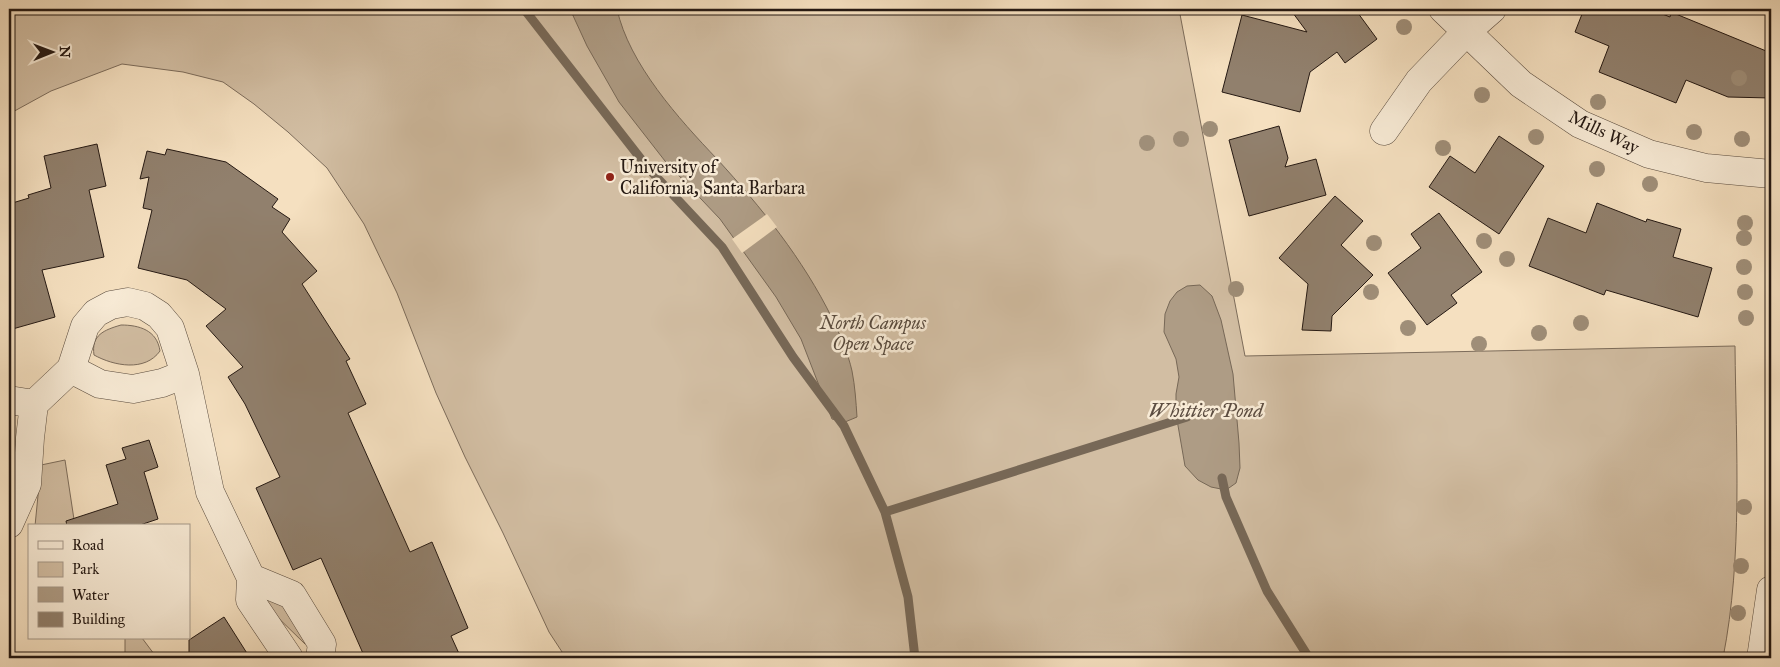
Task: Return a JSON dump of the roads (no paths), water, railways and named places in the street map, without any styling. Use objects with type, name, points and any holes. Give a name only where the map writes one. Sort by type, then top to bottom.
[{"type":"street","name":"Mills Way","points":[[1443,9],[1521,84],[1580,124],[1649,154],[1706,168],[1771,174]]},
{"type":"street","points":[[1384,131],[1419,81],[1466,31],[1492,9]]},
{"type":"street","points":[[9,524],[27,484],[30,438],[22,402],[71,369],[85,326],[96,313],[111,305],[128,302],[145,306],[159,315],[170,328],[185,374],[210,492],[251,578],[250,600],[289,658]]},
{"type":"street","points":[[71,369],[100,384],[133,389],[156,385],[185,374]]},
{"type":"street","points":[[251,578],[292,595],[322,644],[320,658]]},
{"type":"street","points":[[1761,658],[1769,621],[1771,590]]},
{"type":"water","points":[[570,9],[617,9],[623,30],[632,50],[657,90],[780,234],[821,296],[844,344],[852,371],[857,417],[845,422],[832,419],[801,339],[776,297],[720,219],[665,161],[619,102],[587,46]]},
{"type":"water","name":"Whittier Pond","points":[[1200,285],[1212,296],[1221,320],[1233,374],[1240,468],[1236,483],[1226,490],[1211,487],[1198,480],[1185,466],[1176,414],[1176,394],[1179,377],[1176,359],[1164,332],[1165,314],[1170,301],[1177,292],[1187,286]]},
{"type":"waterway","points":[[524,9],[648,168],[722,247],[793,357],[844,426],[885,512],[908,597],[915,658]]},
{"type":"waterway","points":[[885,512],[1187,417]]},
{"type":"waterway","points":[[1222,478],[1226,497],[1267,591],[1309,658]]},
{"type":"place","name":"University of California, Santa Barbara","points":[[610,177]]},
{"type":"park label","name":"North Campus Open Space","points":[[873,333]]}]
